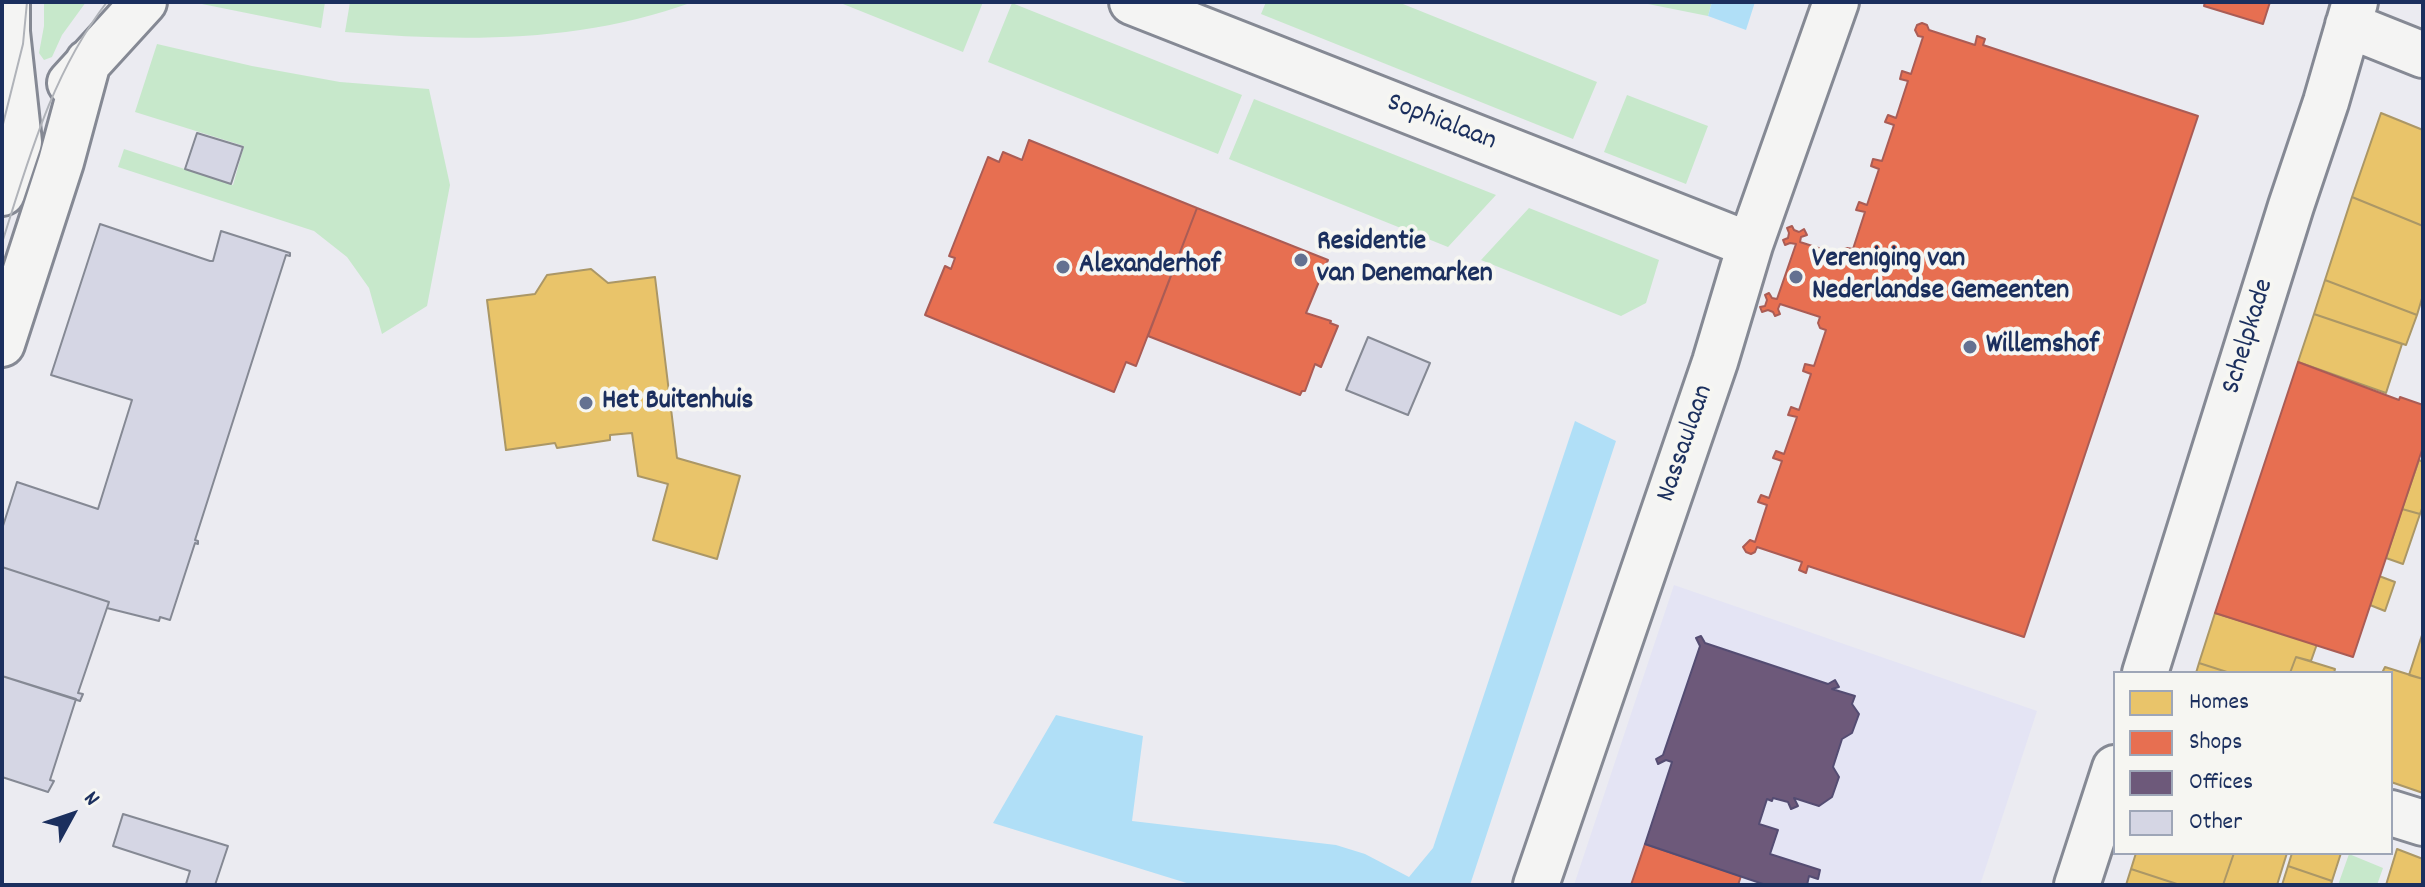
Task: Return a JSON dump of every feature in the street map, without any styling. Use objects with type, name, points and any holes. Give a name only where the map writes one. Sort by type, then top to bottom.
[{"type":"street","points":[[2,193],[19,142],[144,2]]},
{"type":"street","name":"Sophialaan","points":[[1132,2],[1750,245]]},
{"type":"street","name":"Nassaulaan","points":[[1536,885],[1715,362],[1750,245],[1836,2]]},
{"type":"street","points":[[2352,14],[2423,55]]},
{"type":"street","name":"Schelpkade","points":[[2146,671],[2352,14]]},
{"type":"street","points":[[5,26],[19,142]]},
{"type":"street","points":[[2,344],[61,162],[88,62]]},
{"type":"street","points":[[2077,885],[2113,774]]},
{"type":"street","points":[[2393,814],[2423,823]]},
{"type":"shaded area","points":[[1674,585],[2037,711],[1980,885],[1574,885]]},
{"type":"green space","points":[[44,2],[86,2],[62,35],[52,57],[44,60],[39,53]]},
{"type":"green space","points":[[192,2],[325,2],[321,28]]},
{"type":"green space","points":[[350,2],[693,2],[608,25],[564,32],[477,38],[345,32]]},
{"type":"green space","points":[[838,2],[983,2],[963,52]]},
{"type":"green space","points":[[1266,2],[1398,2],[1597,82],[1573,139],[1261,14]]},
{"type":"green space","points":[[1638,2],[1712,2],[1708,16]]},
{"type":"green space","points":[[1012,3],[1242,95],[1218,154],[988,62]]},
{"type":"green space","points":[[157,44],[340,82],[429,89],[450,185],[427,306],[382,334],[369,288],[347,257],[314,231],[118,167],[124,149],[233,185],[244,146],[135,112]]},
{"type":"green space","points":[[1627,95],[1708,126],[1686,184],[1604,152]]},
{"type":"green space","points":[[1254,99],[1496,195],[1448,247],[1229,159]]},
{"type":"green space","points":[[1529,208],[1659,260],[1646,303],[1621,316],[1481,260]]},
{"type":"green space","points":[[2349,855],[2383,868],[2377,885],[2338,885]]},
{"type":"water","points":[[1712,2],[1755,2],[1746,30],[1708,16]]},
{"type":"water","points":[[1575,421],[1616,441],[1470,885],[1193,885],[993,823],[1056,715],[1143,736],[1132,821],[1336,845],[1365,854],[1409,877],[1433,848]]},
{"type":"building: Homes","points":[[2381,113],[2423,130],[2423,226],[2352,197]]},
{"type":"building: Homes","points":[[2352,197],[2423,226],[2423,295],[2417,315],[2325,280]]},
{"type":"building: Homes","name":"Het Buitenhuis","points":[[591,269],[608,283],[655,277],[677,458],[740,476],[717,559],[653,540],[668,484],[638,476],[632,433],[610,435],[610,440],[557,448],[555,443],[506,450],[487,300],[535,294],[547,275]]},
{"type":"building: Homes","points":[[2325,280],[2417,315],[2406,345],[2314,314]]},
{"type":"building: Homes","points":[[2314,314],[2402,344],[2386,393],[2298,362]]},
{"type":"building: Homes","points":[[2419,460],[2423,462],[2423,506],[2420,514],[2402,509]]},
{"type":"building: Homes","points":[[2402,509],[2420,514],[2403,564],[2386,558]]},
{"type":"building: Homes","points":[[2379,576],[2395,582],[2385,611],[2370,605]]},
{"type":"building: Homes","points":[[2215,613],[2317,644],[2311,661],[2296,657],[2291,671],[2224,671],[2199,663]]},
{"type":"building: Homes","points":[[2423,632],[2423,679],[2409,675]]},
{"type":"building: Homes","points":[[2296,657],[2335,669],[2334,671],[2291,671]]},
{"type":"building: Homes","points":[[2199,663],[2224,671],[2197,671]]},
{"type":"building: Homes","points":[[2385,667],[2423,679],[2423,793],[2393,783],[2393,671],[2383,671]]},
{"type":"building: Homes","points":[[2397,849],[2423,859],[2423,885],[2386,885]]},
{"type":"building: Homes","points":[[2135,855],[2233,855],[2223,885],[2180,885],[2131,869]]},
{"type":"building: Homes","points":[[2233,855],[2286,855],[2277,885],[2223,885]]},
{"type":"building: Homes","points":[[2291,855],[2340,855],[2332,881],[2288,866]]},
{"type":"building: Homes","points":[[2288,866],[2332,881],[2331,885],[2282,885]]},
{"type":"building: Homes","points":[[2131,869],[2180,885],[2126,885]]},
{"type":"building: Shops","points":[[2205,2],[2270,2],[2263,24],[2204,6]]},
{"type":"building: Shops","name":"Willemshof","points":[[1922,23],[1929,30],[1975,45],[1977,36],[1985,39],[1983,45],[2198,116],[2024,637],[1808,566],[1806,573],[1799,570],[1802,562],[1757,547],[1751,554],[1743,547],[1750,540],[1755,542],[1767,505],[1758,502],[1761,495],[1769,498],[1782,461],[1773,458],[1776,451],[1784,454],[1797,417],[1788,415],[1791,407],[1799,410],[1811,374],[1803,371],[1805,364],[1814,366],[1826,330],[1820,328],[1820,317],[1780,304],[1780,314],[1775,316],[1768,310],[1762,312],[1760,307],[1765,306],[1765,295],[1769,293],[1777,299],[1796,244],[1785,245],[1783,240],[1788,238],[1789,233],[1787,228],[1792,226],[1799,232],[1804,229],[1807,235],[1801,237],[1800,242],[1831,252],[1841,255],[1842,250],[1853,249],[1865,212],[1856,210],[1859,202],[1867,205],[1879,169],[1871,166],[1873,159],[1882,161],[1894,125],[1885,122],[1888,115],[1896,118],[1908,81],[1900,79],[1902,71],[1911,74],[1923,37],[1918,36],[1915,30]]},
{"type":"building: Shops","name":"Alexanderhof","points":[[1029,140],[1197,208],[1136,366],[1126,362],[1114,392],[925,315],[945,266],[951,269],[955,258],[949,256],[988,157],[999,162],[1003,152],[1022,160]]},
{"type":"building: Shops","points":[[1197,208],[1328,260],[1306,313],[1338,326],[1321,367],[1315,364],[1305,391],[1300,395],[1148,336]]},
{"type":"building: Shops","points":[[2298,362],[2399,400],[2400,397],[2423,405],[2423,447],[2353,657],[2215,613]]},
{"type":"building: Shops","points":[[1645,844],[1741,876],[1738,885],[1631,885]]},
{"type":"building: Offices","points":[[1701,636],[1705,643],[1828,684],[1835,680],[1839,687],[1832,689],[1855,696],[1852,704],[1859,714],[1852,733],[1842,739],[1833,767],[1839,777],[1832,797],[1819,806],[1794,798],[1798,806],[1791,809],[1788,802],[1767,799],[1759,824],[1778,830],[1770,854],[1820,870],[1818,879],[1809,876],[1807,885],[1766,885],[1645,844],[1672,762],[1666,760],[1658,764],[1656,759],[1663,755],[1700,646],[1696,638]]},
{"type":"building: Other","points":[[197,133],[243,147],[231,184],[185,169]]},
{"type":"building: Other","points":[[100,224],[210,261],[213,261],[221,231],[290,253],[290,256],[286,255],[195,540],[198,544],[195,543],[170,620],[160,617],[159,621],[107,608],[109,602],[2,567],[2,529],[17,482],[98,509],[132,400],[51,375]]},
{"type":"building: Other","points":[[1368,337],[1430,363],[1408,415],[1346,390]]},
{"type":"building: Other","points":[[2,567],[109,602],[78,693],[83,694],[80,701],[2,676]]},
{"type":"building: Other","points":[[2,676],[76,699],[50,780],[54,781],[48,792],[2,777]]},
{"type":"building: Other","points":[[123,814],[228,846],[215,885],[186,884],[190,871],[113,846]]},
{"type":"tram line","points":[[2,128],[23,44],[27,2]]},
{"type":"tram line","points":[[2,243],[57,87],[88,29],[107,2]]},
{"type":"place","name":"Residentie van Denemarken","points":[[1301,260]]},
{"type":"place","name":"Alexanderhof","points":[[1063,267]]},
{"type":"place","name":"Vereniging van Nederlandse Gemeenten","points":[[1796,277]]},
{"type":"place","name":"Willemshof","points":[[1970,347]]},
{"type":"place","name":"Het Buitenhuis","points":[[586,403]]}]
